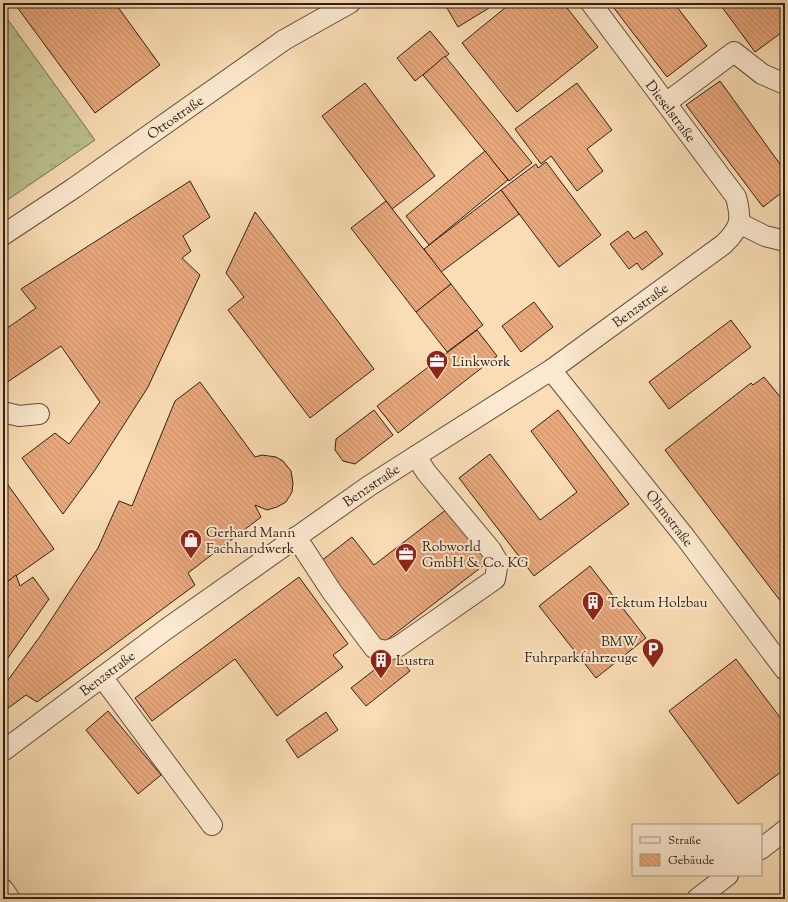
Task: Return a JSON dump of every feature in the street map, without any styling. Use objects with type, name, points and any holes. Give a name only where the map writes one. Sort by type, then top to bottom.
[{"type":"street","name":"Ottostraße","points":[[3,235],[74,188],[284,40],[350,3]]},
{"type":"street","name":"Dieselstraße","points":[[591,3],[736,197],[739,210],[739,223]]},
{"type":"street","points":[[666,103],[734,52],[762,74],[785,84]]},
{"type":"street","points":[[739,223],[765,236],[785,241]]},
{"type":"street","name":"Benzstraße","points":[[3,751],[171,626],[369,486],[551,370],[724,244],[734,234],[739,223]]},
{"type":"street","name":"Ohmstraße","points":[[551,370],[685,536],[785,670]]},
{"type":"street","points":[[3,412],[19,416],[39,414]]},
{"type":"street","points":[[296,537],[332,592],[374,648],[384,652],[399,646],[495,579],[498,562],[491,550],[426,472],[416,456]]},
{"type":"street","points":[[102,677],[212,825]]},
{"type":"street","points":[[762,848],[785,831]]},
{"type":"street","points":[[697,899],[727,876]]},
{"type":"street","points":[[3,889],[10,899]]},
{"type":"green space","points":[[3,13],[95,140],[3,203]]},
{"type":"building","points":[[14,3],[115,3],[160,65],[95,113]]},
{"type":"building","points":[[455,3],[486,3],[489,8],[458,27],[447,8]]},
{"type":"building","points":[[511,3],[563,3],[598,47],[517,112],[462,43]]},
{"type":"building","points":[[610,3],[674,3],[707,46],[667,77]]},
{"type":"building","points":[[719,3],[785,3],[785,30],[755,52]]},
{"type":"building","points":[[430,31],[449,54],[415,81],[397,58]]},
{"type":"building","points":[[445,56],[532,163],[509,181],[423,75]]},
{"type":"building","points":[[720,81],[785,171],[785,190],[763,207],[686,105]]},
{"type":"building","points":[[365,83],[435,176],[392,209],[322,116]]},
{"type":"building","points":[[577,83],[612,130],[587,149],[603,171],[577,191],[551,156],[541,164],[515,129]]},
{"type":"building","points":[[485,151],[508,180],[429,245],[406,216]]},
{"type":"building","points":[[546,162],[601,235],[559,267],[501,190],[536,164],[538,168]]},
{"type":"building","points":[[190,181],[210,217],[183,236],[191,251],[182,258],[200,275],[148,387],[95,470],[63,514],[22,458],[55,433],[69,444],[100,402],[61,346],[3,385],[3,331],[36,308],[21,289]]},
{"type":"building","points":[[501,190],[519,214],[441,272],[424,249]]},
{"type":"building","points":[[386,201],[451,284],[416,312],[351,228]]},
{"type":"building","points":[[255,212],[374,369],[310,418],[228,310],[244,297],[226,273]]},
{"type":"building","points":[[628,231],[634,239],[646,231],[663,254],[642,270],[637,263],[629,269],[610,244]]},
{"type":"building","points":[[451,284],[483,325],[447,352],[416,312]]},
{"type":"building","points":[[534,302],[553,327],[521,352],[502,326]]},
{"type":"building","points":[[731,320],[751,347],[669,409],[649,382]]},
{"type":"building","name":"Linkwork","points":[[477,330],[497,356],[398,433],[377,406]]},
{"type":"building","points":[[764,377],[785,403],[785,607],[665,450],[751,383],[753,385]]},
{"type":"building","points":[[200,382],[255,457],[262,455],[276,457],[283,461],[291,471],[293,483],[292,492],[286,502],[277,507],[267,510],[255,505],[261,517],[188,573],[195,585],[37,702],[26,695],[3,712],[3,687],[41,635],[98,548],[119,501],[132,506],[175,401]]},
{"type":"building","points":[[374,410],[393,435],[355,464],[343,461],[335,450],[336,439]]},
{"type":"building","points":[[558,410],[629,504],[534,576],[459,478],[490,454],[540,520],[577,492],[531,431]]},
{"type":"building","points":[[3,478],[54,549],[3,585]]},
{"type":"building","points":[[447,509],[488,562],[383,643],[321,561],[352,537],[374,565]]},
{"type":"building","name":"Tektum Holzbau","points":[[590,566],[646,638],[596,678],[539,606]]},
{"type":"building","points":[[16,575],[20,586],[33,577],[49,599],[3,665],[3,585]]},
{"type":"building","points":[[299,577],[348,644],[333,655],[343,667],[277,716],[235,659],[152,721],[135,698]]},
{"type":"building","name":"Lustra","points":[[396,653],[410,671],[366,706],[351,688]]},
{"type":"building","points":[[736,659],[785,724],[785,769],[738,804],[669,711]]},
{"type":"building","points":[[108,711],[161,775],[138,794],[86,730]]},
{"type":"building","points":[[326,712],[338,730],[298,758],[286,740]]},
{"type":"place","name":"Linkwork","points":[[437,380]]},
{"type":"place","name":"Gerhard Mann Fachhandwerk","points":[[191,560]]},
{"type":"place","name":"Robworld GmbH & Co. KG","points":[[406,574]]},
{"type":"place","name":"Tektum Holzbau","points":[[593,622]]},
{"type":"place","name":"BMW Fuhrparkfahrzeuge","points":[[653,668]]},
{"type":"place","name":"Lustra","points":[[381,680]]}]
